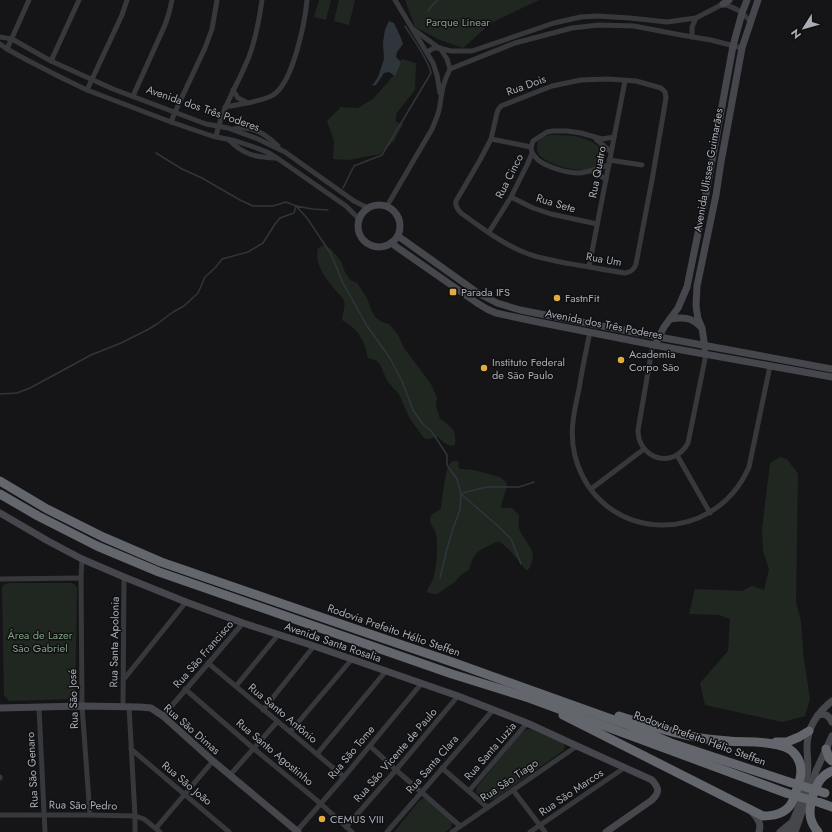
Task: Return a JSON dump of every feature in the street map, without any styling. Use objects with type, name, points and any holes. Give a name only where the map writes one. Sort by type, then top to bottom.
[{"type":"highway","name":"Rodovia Prefeito Hélio Steffen","points":[[0,481],[47,509],[103,537],[161,562],[530,694],[786,793],[832,806]]},
{"type":"highway","name":"Rodovia Prefeito Hélio Steffen","points":[[0,494],[38,516],[97,546],[159,572],[445,671],[530,694],[621,723],[671,742],[829,794]]},
{"type":"highway","points":[[530,694],[581,703],[659,729],[706,739],[765,743],[780,746],[792,751],[799,762],[801,775],[792,804],[784,812],[777,815],[763,816],[530,694]]},
{"type":"highway","points":[[751,742],[787,742],[809,731]]},
{"type":"highway","points":[[826,749],[829,758],[832,761]]},
{"type":"highway","points":[[818,832],[813,826],[809,806],[817,784],[822,777],[832,771]]},
{"type":"street","points":[[7,49],[30,0]]},
{"type":"street","points":[[51,61],[79,0]]},
{"type":"street","points":[[87,90],[122,15],[127,0]]},
{"type":"street","points":[[133,96],[165,25],[172,0]]},
{"type":"street","points":[[171,122],[205,48],[212,29],[217,0]]},
{"type":"street","points":[[216,137],[218,126],[225,107],[246,66],[254,43],[260,18],[262,0]]},
{"type":"street","points":[[225,107],[266,98],[273,95],[282,86],[290,70],[302,32],[307,0]]},
{"type":"street","points":[[395,0],[436,68],[441,98]]},
{"type":"street","name":"Avenida Ulisses Guimarães","points":[[654,345],[664,327],[678,308],[687,287],[733,46],[747,0]]},
{"type":"street","name":"Avenida Ulisses Guimarães","points":[[705,355],[706,345],[698,319],[696,306],[697,286],[716,195],[720,162],[742,48],[758,0]]},
{"type":"street","points":[[426,52],[434,48],[451,51],[472,51],[554,23],[581,17],[597,16],[667,22],[696,18],[726,2],[742,13],[750,21]]},
{"type":"street","points":[[692,37],[692,27],[696,18]]},
{"type":"street","points":[[387,206],[432,129],[439,112],[444,81],[450,69],[515,43],[572,28],[599,25],[634,26],[711,40],[742,48]]},
{"type":"street","points":[[413,29],[440,48],[450,69]]},
{"type":"street","name":"Avenida dos Três Poderes","points":[[0,37],[12,39],[51,61],[92,80],[206,124],[231,129],[252,136],[281,149],[354,201],[368,208]]},
{"type":"street","name":"Avenida dos Três Poderes","points":[[0,44],[87,90],[171,122],[216,137],[236,141],[270,154],[346,206],[359,219]]},
{"type":"street","name":"Rua Dois","points":[[456,205],[459,195],[491,139],[498,110],[501,106],[552,86],[581,80],[608,79],[636,81],[661,88],[665,92]]},
{"type":"street","name":"Rua Quatro","points":[[589,267],[624,81]]},
{"type":"street","points":[[233,90],[239,100],[247,102]]},
{"type":"street","name":"Rua Um","points":[[456,205],[460,213],[489,232],[509,245],[534,256],[626,273],[632,271],[635,267],[652,180],[666,98],[665,92]]},
{"type":"street","points":[[231,129],[246,128],[257,131],[268,137],[281,149]]},
{"type":"street","name":"Rua Cinco","points":[[489,232],[511,197],[528,163],[533,141],[547,132],[567,131],[602,139],[614,137]]},
{"type":"street","points":[[236,141],[238,132]]},
{"type":"street","points":[[248,145],[252,136]]},
{"type":"street","name":"Rua Cinco","points":[[594,137],[611,152]]},
{"type":"street","points":[[491,139],[531,150],[538,160],[561,171],[578,173],[591,171],[609,163],[642,164]]},
{"type":"street","points":[[229,140],[241,151],[252,155],[277,158]]},
{"type":"street","points":[[270,154],[274,146]]},
{"type":"street","points":[[528,163],[538,160]]},
{"type":"street","points":[[591,171],[606,179]]},
{"type":"street","name":"Rua Sete","points":[[511,197],[533,208],[551,214],[597,224]]},
{"type":"street","points":[[381,205],[387,206],[398,216],[400,229],[398,236],[391,243],[379,247],[362,238],[358,226],[359,219],[368,208],[381,205]]},
{"type":"street","name":"Avenida dos Três Poderes","points":[[398,236],[478,293],[497,303],[520,310],[832,369]]},
{"type":"street","name":"Avenida dos Três Poderes","points":[[391,243],[477,303],[487,309],[507,316],[705,355],[832,377]]},
{"type":"street","points":[[670,319],[688,318],[696,322],[702,328]]},
{"type":"street","points":[[590,332],[572,422],[573,446],[576,462],[582,476],[601,500],[627,518],[642,522],[658,525],[675,525],[691,521],[710,513],[732,495],[742,482],[749,467],[770,366]]},
{"type":"street","points":[[654,345],[638,430],[638,438],[644,449],[650,454],[661,458],[669,458],[677,455],[686,447],[689,440],[705,355]]},
{"type":"street","points":[[591,489],[644,449]]},
{"type":"street","points":[[677,455],[710,513]]},
{"type":"street","name":"Avenida Santa Rosalia","points":[[0,514],[48,542],[124,577],[243,623],[458,696],[527,723],[652,780],[658,790],[657,796],[606,832]]},
{"type":"street","name":"Rua São José","points":[[82,558],[82,706],[90,815]]},
{"type":"street","name":"Rua Santa Apolonia","points":[[124,577],[124,679],[131,749],[135,832]]},
{"type":"street","points":[[0,579],[81,578]]},
{"type":"street","points":[[124,679],[186,602]]},
{"type":"street","name":"Rua São Francisco","points":[[163,716],[243,623]]},
{"type":"street","points":[[236,686],[278,635]]},
{"type":"street","points":[[263,710],[314,646]]},
{"type":"street","points":[[290,732],[352,659]]},
{"type":"street","name":"Rua Santo Antônio","points":[[208,663],[344,777]]},
{"type":"street","points":[[317,754],[386,671]]},
{"type":"street","name":"Rua São Tome","points":[[297,832],[421,684]]},
{"type":"street","name":"Rua Santo Agostinho","points":[[185,689],[253,748],[320,803],[352,832]]},
{"type":"street","name":"Rua São Vicente de Paulo","points":[[346,827],[458,696]]},
{"type":"street","points":[[788,832],[794,820],[806,784],[808,766],[807,744],[809,731],[826,705],[832,701]]},
{"type":"street","name":"Rua São Dimas","points":[[0,708],[82,706],[126,706],[151,708],[163,716],[297,832]]},
{"type":"street","name":"Rua São Genaro","points":[[40,708],[44,832]]},
{"type":"street","name":"Rua Santa Clara","points":[[387,832],[493,710]]},
{"type":"street","points":[[818,716],[829,716],[832,722]]},
{"type":"street","points":[[230,775],[277,722]]},
{"type":"street","name":"Rua Santa Luzia","points":[[469,791],[527,723]]},
{"type":"street","points":[[795,832],[816,771],[832,737],[832,729]]},
{"type":"street","points":[[370,746],[460,826]]},
{"type":"street","name":"Rua São Tiago","points":[[452,832],[577,746]]},
{"type":"street","name":"Rua São João","points":[[131,749],[229,832]]},
{"type":"street","points":[[158,830],[214,761]]},
{"type":"street","points":[[442,768],[487,807]]},
{"type":"street","name":"Rua São Marcos","points":[[530,832],[624,768]]},
{"type":"street","points":[[513,790],[545,832]]},
{"type":"street","points":[[750,810],[759,822],[759,832]]},
{"type":"street","name":"Rua São Pedro","points":[[0,815],[135,816],[144,819],[158,830]]},
{"type":"street","points":[[780,832],[794,820]]},
{"type":"green space","points":[[319,0],[331,0],[326,20],[314,17]]},
{"type":"green space","points":[[339,0],[355,0],[349,25],[334,21]]},
{"type":"green space","name":"Parque Linear","points":[[405,0],[539,0],[491,23],[463,48],[440,40],[415,27]]},
{"type":"green space","points":[[402,59],[416,63],[415,90],[396,114],[396,122],[403,124],[394,141],[380,154],[349,160],[333,159],[334,141],[327,121],[341,107],[358,108],[373,99],[394,75]]},
{"type":"green space","points":[[550,135],[573,136],[595,143],[605,155],[602,164],[594,169],[581,170],[548,162],[538,153],[537,147],[538,141],[543,137]]},
{"type":"green space","points":[[325,245],[331,249],[341,261],[350,280],[357,283],[367,298],[376,318],[389,324],[398,335],[404,348],[431,384],[437,398],[436,406],[440,419],[450,426],[454,432],[455,444],[453,446],[446,444],[438,437],[428,439],[424,438],[410,419],[399,394],[387,381],[380,364],[377,361],[368,358],[365,345],[357,331],[342,320],[345,306],[344,301],[319,266],[317,254],[318,248]]},
{"type":"green space","points":[[780,457],[787,459],[798,474],[796,602],[801,622],[804,660],[810,699],[805,716],[782,722],[705,705],[700,683],[728,651],[730,619],[719,615],[689,614],[695,589],[742,591],[752,586],[764,590],[769,569],[763,551],[762,529],[770,463]]},
{"type":"green space","points":[[451,462],[459,462],[458,466],[460,469],[474,470],[500,477],[506,482],[507,486],[501,506],[503,508],[512,508],[519,515],[519,528],[532,552],[532,563],[528,570],[526,570],[505,546],[499,542],[496,542],[478,552],[474,557],[469,570],[461,575],[455,582],[437,594],[433,594],[427,592],[427,590],[432,582],[434,574],[437,557],[437,545],[435,530],[430,519],[433,514],[441,509],[447,470]]},
{"type":"green space","name":"Área de Lazer São Gabriel","points":[[71,583],[77,588],[75,699],[9,701],[4,695],[2,587],[5,584]]},
{"type":"green space","points":[[531,729],[562,742],[565,746],[564,750],[495,799],[487,800],[480,796],[476,792],[477,787],[522,732]]},
{"type":"green space","points":[[425,799],[452,822],[451,828],[445,832],[394,832],[419,801]]},
{"type":"shaded area","points":[[389,21],[394,23],[403,44],[397,52],[396,57],[401,62],[395,76],[389,72],[384,73],[376,85],[372,86],[378,77],[384,59],[383,42],[385,30]]},
{"type":"waterway","points":[[428,11],[438,0]]},
{"type":"waterway","points":[[343,188],[354,166],[382,155],[431,73],[424,56],[405,26]]},
{"type":"waterway","points":[[0,394],[17,393],[30,388],[91,355],[121,343],[157,324],[184,306],[198,293],[205,277],[222,259],[248,252],[263,243],[280,218],[294,213],[296,206],[286,202],[273,206],[253,206],[202,178],[182,169],[156,153]]},
{"type":"waterway","points":[[328,210],[296,206],[307,218],[331,254],[343,283],[367,326],[390,358],[402,381],[413,410],[423,424],[432,432],[447,455],[447,465],[457,479],[461,494],[460,510],[453,528],[440,578]]},
{"type":"waterway","points":[[462,493],[487,487],[519,487],[534,482]]},
{"type":"waterway","points":[[461,494],[511,539],[521,564]]},
{"type":"place","name":"Parada IFS","points":[[453,292]]},
{"type":"place","name":"FastnFit","points":[[557,298]]},
{"type":"place","name":"Academia Corpo São","points":[[621,360]]},
{"type":"place","name":"Instituto Federal de São Paulo","points":[[484,368]]},
{"type":"place","name":"CEMUS VIII","points":[[322,819]]}]
